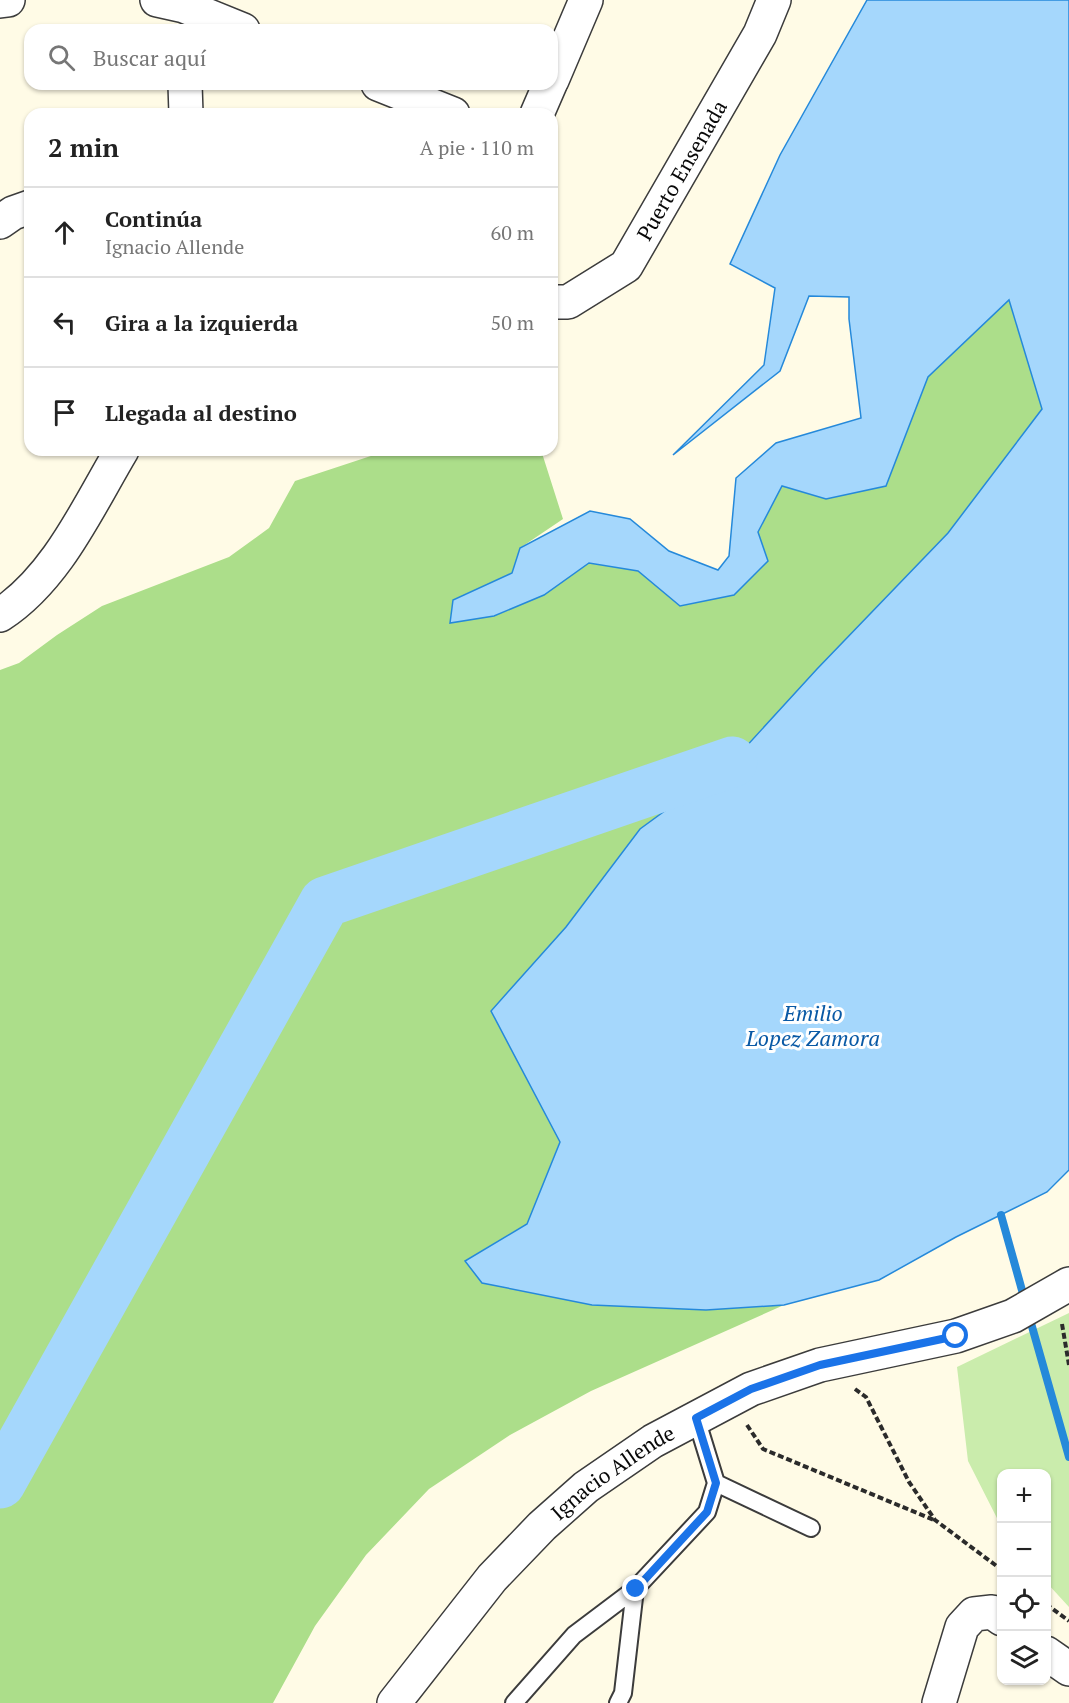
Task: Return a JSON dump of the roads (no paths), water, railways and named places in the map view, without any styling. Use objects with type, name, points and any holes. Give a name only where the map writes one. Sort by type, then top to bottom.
[{"type":"street","points":[[0,1],[8,0]]},
{"type":"street","points":[[558,66],[586,0]]},
{"type":"street","name":"Puerto Ensenada","points":[[558,302],[568,302],[626,266],[760,34],[774,0]]},
{"type":"street","points":[[177,9],[224,24]]},
{"type":"street","points":[[185,90],[186,108]]},
{"type":"street","points":[[393,90],[438,108]]},
{"type":"street","points":[[540,108],[547,90]]},
{"type":"street","points":[[0,222],[24,209]]},
{"type":"street","points":[[0,615],[14,606],[43,576],[69,539],[118,456]]},
{"type":"street","name":"Ignacio Allende","points":[[394,1703],[492,1578],[542,1526],[586,1487],[653,1441],[751,1389],[820,1365],[956,1336],[1013,1316],[1064,1287]]},
{"type":"street","points":[[939,1703],[962,1627],[988,1617]]},
{"type":"street","points":[[1051,1656],[1069,1669]]},
{"type":"lane","points":[[514,1703],[574,1635],[636,1589],[707,1512],[716,1483],[696,1418]]},
{"type":"lane","points":[[716,1483],[811,1528]]},
{"type":"lane","points":[[618,1703],[622,1693],[636,1589]]},
{"type":"water","name":"Emilio Lopez Zamora","points":[[867,0],[1069,0],[1069,1170],[1047,1192],[956,1237],[879,1280],[784,1305],[706,1310],[592,1305],[482,1283],[465,1261],[527,1224],[560,1142],[491,1011],[566,927],[640,829],[732,762],[817,669],[948,533],[1042,409],[1009,300],[928,377],[886,486],[826,499],[782,486],[758,532],[768,561],[734,595],[680,606],[638,571],[589,563],[544,595],[494,616],[450,623],[453,600],[512,573],[520,548],[590,511],[630,519],[669,551],[718,570],[729,556],[736,478],[776,443],[861,418],[849,319],[849,297],[809,296],[780,371],[673,455],[764,365],[775,288],[730,264],[780,155]]},
{"type":"waterway","points":[[0,1483],[325,902],[732,762]]},
{"type":"waterway","points":[[1001,1215],[1025,1301]]},
{"type":"waterway","points":[[1029,1316],[1069,1457]]}]
